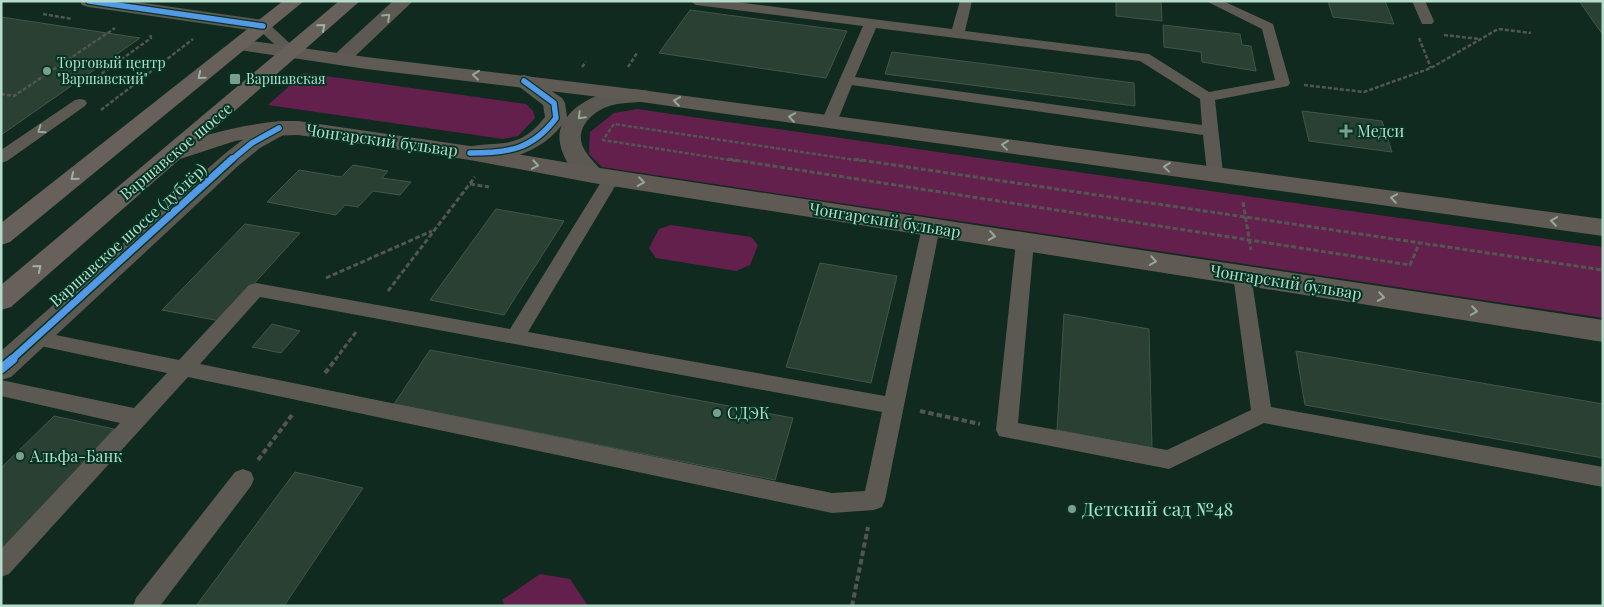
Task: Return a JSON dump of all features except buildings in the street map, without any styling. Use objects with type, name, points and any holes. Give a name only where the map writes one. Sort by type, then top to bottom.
[{"type":"main road","points":[[1,236],[295,1]]},
{"type":"main road","name":"Варшавское шоссе","points":[[1,300],[351,1]]},
{"type":"main road","points":[[239,45],[642,96],[1215,173],[1603,228]]},
{"type":"main road","name":"Чонгарский бульвар","points":[[171,155],[205,141],[231,134],[279,128],[298,128],[470,153],[602,176],[1603,331]]},
{"type":"street","points":[[89,1],[263,26]]},
{"type":"street","points":[[340,59],[404,1]]},
{"type":"street","points":[[470,153],[498,153],[524,146],[545,133],[556,118],[554,103],[542,92],[524,81]]},
{"type":"street","points":[[602,176],[578,159],[570,144],[569,131],[579,115],[601,101],[616,97],[642,96]]},
{"type":"street","name":"Варшавское шоссе (дублёр)","points":[[1,369],[230,161],[252,143],[279,128]]},
{"type":"lane","points":[[696,1],[742,4],[871,23],[1144,57],[1207,97],[1282,83],[1268,27],[1212,1]]},
{"type":"lane","points":[[957,34],[966,1]]},
{"type":"lane","points":[[1418,1],[1428,21]]},
{"type":"lane","points":[[829,122],[871,23]]},
{"type":"lane","points":[[263,26],[292,53]]},
{"type":"lane","points":[[846,80],[1210,131]]},
{"type":"lane","points":[[1207,97],[1215,173]]},
{"type":"lane","points":[[1,158],[80,103]]},
{"type":"lane","points":[[514,338],[602,176]]},
{"type":"lane","points":[[36,338],[832,503],[874,500],[931,227]]},
{"type":"lane","points":[[1025,242],[1007,430],[1169,460],[1262,414],[1603,477]]},
{"type":"lane","points":[[1249,276],[1262,414]]},
{"type":"lane","points":[[1,566],[256,290],[893,406]]},
{"type":"lane","points":[[1,388],[138,418]]},
{"type":"lane","points":[[145,606],[243,479]]},
{"type":"path","points":[[43,14],[81,20]]},
{"type":"path","points":[[1,94],[14,96],[119,25],[110,24]]},
{"type":"path","points":[[87,85],[151,38],[149,29]]},
{"type":"path","points":[[1282,83],[1364,92],[1431,68],[1498,29],[1531,33]]},
{"type":"path","points":[[1416,32],[1431,68]]},
{"type":"path","points":[[1444,35],[1481,39]]},
{"type":"path","points":[[99,111],[196,37]]},
{"type":"path","points":[[628,67],[637,54]]},
{"type":"path","points":[[1419,244],[1410,265],[603,140],[614,124],[1603,270]]},
{"type":"path","points":[[1240,177],[1250,241],[1249,276]]},
{"type":"path","points":[[470,184],[489,187]]},
{"type":"path","points":[[286,295],[435,230]]},
{"type":"path","points":[[893,406],[959,419]]},
{"type":"path","points":[[852,606],[874,500]]},
{"type":"shaded area","points":[[304,73],[526,104],[533,111],[535,118],[518,136],[503,139],[268,105]]},
{"type":"shaded area","points":[[637,109],[1603,247],[1603,318],[602,167],[589,154],[590,132],[614,113]]},
{"type":"shaded area","points":[[671,225],[751,237],[758,245],[750,265],[736,271],[656,258],[649,248],[659,229]]},
{"type":"shaded area","points":[[540,574],[570,579],[588,606],[505,606],[502,600]]},
{"type":"cycle path","points":[[89,1],[263,26]]},
{"type":"cycle path","points":[[470,153],[508,151],[519,148],[529,144],[548,129],[556,118],[554,103],[524,81]]},
{"type":"cycle path","points":[[1,369],[230,161],[252,143],[279,128]]},
{"type":"place","name":"Торговый центр \"Варшавский\"","points":[[47,71]]},
{"type":"place","name":"Варшавская","points":[[235,79]]},
{"type":"place","name":"Медси","points":[[1346,131]]},
{"type":"place","name":"СДЭК","points":[[717,413]]},
{"type":"place","name":"Альфа-Банк","points":[[20,456]]},
{"type":"place","name":"Детский сад №48","points":[[1072,509]]}]
